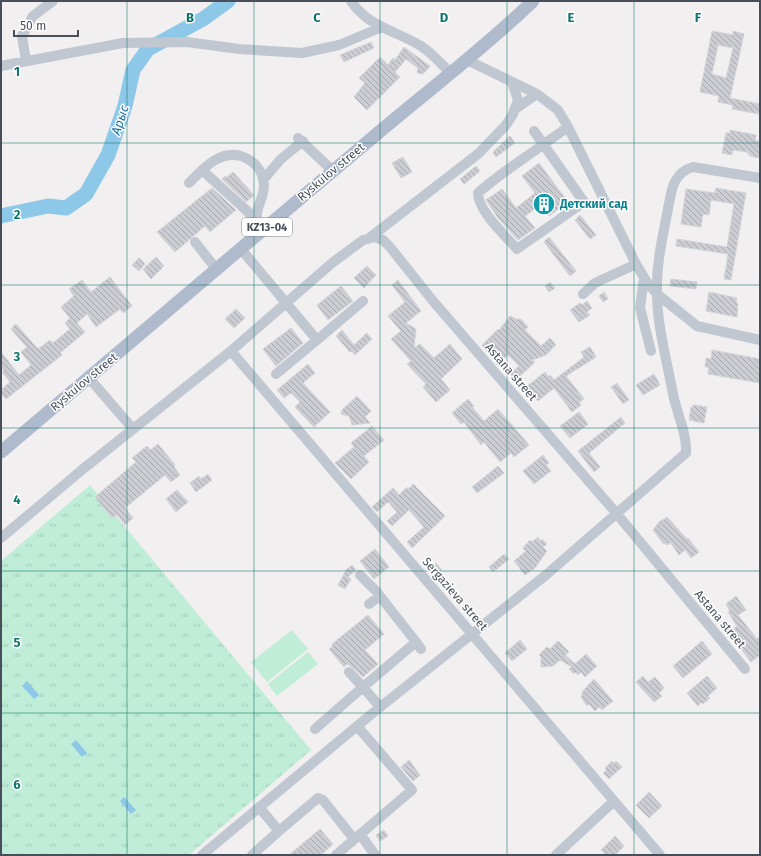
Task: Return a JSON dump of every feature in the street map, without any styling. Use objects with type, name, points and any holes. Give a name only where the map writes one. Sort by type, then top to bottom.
[{"type":"main road","name":"Ryskulov street","points":[[1,452],[241,249],[260,225],[333,171],[451,74],[533,1]]},
{"type":"street","points":[[26,61],[22,36],[33,16],[53,1]]},
{"type":"street","points":[[351,1],[356,8],[372,23],[420,46],[435,56],[451,74]]},
{"type":"street","points":[[1,66],[123,43],[143,42],[187,42],[239,49],[302,53],[339,45],[382,27]]},
{"type":"street","points":[[467,60],[537,94],[558,110],[568,127],[636,264],[644,278],[657,294],[697,326],[760,340]]},
{"type":"street","points":[[1,538],[133,429],[231,351],[332,263],[363,240],[368,239],[478,154],[506,125],[514,110],[518,100],[512,82]]},
{"type":"street","points":[[514,110],[537,94]]},
{"type":"street","points":[[534,131],[544,144],[584,202],[517,248],[487,214],[478,198],[478,193],[544,144],[568,127]]},
{"type":"street","points":[[263,180],[300,140],[333,171]]},
{"type":"street","points":[[189,183],[211,162],[224,156],[234,155],[255,162],[262,173],[264,186],[257,209],[260,225]]},
{"type":"street","points":[[202,855],[380,707],[505,608],[617,514],[686,453],[686,442],[675,402],[660,322],[657,294],[661,246],[672,187],[678,175],[686,169],[693,167],[760,178]]},
{"type":"street","points":[[202,170],[260,225]]},
{"type":"street","name":"Astana street","points":[[368,239],[375,237],[383,240],[390,247],[433,301],[617,514],[745,669]]},
{"type":"street","points":[[196,242],[217,270]]},
{"type":"street","points":[[241,249],[317,340]]},
{"type":"street","points":[[583,294],[595,283],[636,264]]},
{"type":"street","points":[[644,278],[640,308],[651,351]]},
{"type":"street","points":[[276,374],[363,301]]},
{"type":"street","name":"Sergazieva street","points":[[231,351],[660,855]]},
{"type":"street","points":[[89,378],[133,429]]},
{"type":"street","points":[[316,729],[363,687],[418,645],[380,596],[360,575]]},
{"type":"street","points":[[369,604],[380,596]]},
{"type":"street","points":[[349,672],[380,707]]},
{"type":"street","points":[[336,855],[412,790],[357,726]]},
{"type":"street","points":[[252,855],[318,798],[323,800],[376,855]]},
{"type":"street","points":[[556,855],[614,801]]},
{"type":"street","points":[[259,807],[280,831]]},
{"type":"green space","points":[[90,485],[311,750],[189,855],[1,855],[1,561]]},
{"type":"green space","points":[[292,630],[308,649],[267,682],[251,662]]},
{"type":"green space","points":[[308,652],[318,664],[277,696],[268,684]]},
{"type":"water","points":[[27,681],[39,695],[34,699],[22,686]]},
{"type":"water","points":[[76,740],[87,753],[82,757],[71,744]]},
{"type":"water","points":[[124,797],[136,810],[131,814],[120,801]]},
{"type":"building","points":[[712,31],[733,35],[733,31],[744,34],[730,98],[760,104],[759,114],[732,109],[733,105],[718,102],[719,96],[700,92]],"holes":[[[718,45],[733,48],[726,78],[712,74]]]},
{"type":"building","points":[[371,42],[374,48],[344,62],[340,55]]},
{"type":"building","points":[[404,47],[430,66],[423,74],[417,73],[418,68],[406,59],[395,72],[400,77],[367,110],[354,97],[365,83],[359,78],[380,57],[388,65],[393,58],[395,60]]},
{"type":"building","points":[[730,130],[756,135],[755,140],[760,142],[760,158],[750,156],[747,152],[733,150],[732,155],[722,153],[726,133],[730,133]]},
{"type":"building","points":[[510,136],[515,143],[496,157],[493,152]]},
{"type":"building","points":[[403,157],[412,172],[401,178],[392,163]]},
{"type":"building","name":"Детский сад","points":[[539,163],[568,202],[549,216],[540,205],[525,216],[535,228],[518,240],[498,218],[486,200],[502,189],[516,208],[535,193],[522,176]]},
{"type":"building","points":[[476,166],[480,171],[464,184],[460,179]]},
{"type":"building","points":[[233,172],[254,195],[246,202],[222,179],[225,176],[226,178]]},
{"type":"building","points":[[212,188],[236,210],[210,232],[205,226],[175,252],[157,232]]},
{"type":"building","points":[[716,188],[746,193],[731,280],[724,279],[728,254],[676,246],[677,239],[727,247],[734,204],[711,200],[709,215],[703,214],[701,227],[681,224],[686,189],[715,193]]},
{"type":"building","points":[[580,215],[596,235],[590,239],[575,220]]},
{"type":"building","points":[[549,237],[576,271],[570,276],[544,242]]},
{"type":"building","points":[[156,257],[164,266],[151,279],[143,269]]},
{"type":"building","points":[[139,258],[145,264],[139,271],[132,265]]},
{"type":"building","points":[[367,266],[376,275],[364,288],[354,278]]},
{"type":"building","points":[[110,277],[132,306],[123,313],[120,309],[96,327],[87,314],[77,323],[85,332],[60,353],[62,355],[6,399],[1,393],[1,390],[10,382],[2,372],[4,371],[1,366],[1,352],[19,375],[31,365],[21,352],[27,347],[11,329],[16,324],[38,349],[50,340],[53,343],[70,329],[65,323],[70,318],[61,307],[74,296],[69,289],[82,280],[91,292]]},
{"type":"building","points":[[671,279],[697,282],[696,289],[670,286]]},
{"type":"building","points":[[398,280],[421,311],[406,323],[416,329],[414,348],[420,344],[434,358],[450,344],[462,359],[441,379],[450,390],[436,402],[423,387],[426,384],[407,364],[411,361],[391,339],[401,331],[388,316],[405,302],[392,285]]},
{"type":"building","points":[[550,282],[555,288],[549,292],[545,286]]},
{"type":"building","points":[[341,286],[353,301],[328,320],[317,305]]},
{"type":"building","points":[[604,292],[608,299],[603,302],[599,296]]},
{"type":"building","points":[[709,292],[737,298],[737,317],[706,311]]},
{"type":"building","points":[[587,301],[592,308],[587,312],[590,315],[579,322],[570,310],[580,303],[582,305]]},
{"type":"building","points":[[236,309],[245,318],[234,328],[225,319]]},
{"type":"building","points":[[510,316],[516,319],[521,319],[528,327],[525,330],[541,346],[550,338],[556,345],[546,355],[532,360],[535,362],[516,380],[510,374],[519,366],[508,355],[497,365],[491,352],[485,350],[482,345],[498,329],[499,330]]},
{"type":"building","points":[[291,328],[303,343],[276,366],[263,349]]},
{"type":"building","points":[[342,330],[354,345],[367,333],[372,339],[355,355],[351,351],[350,352],[336,336]]},
{"type":"building","points":[[590,347],[596,357],[566,376],[584,399],[579,402],[581,405],[572,412],[554,388],[538,401],[526,387],[545,372],[548,377],[550,375],[554,380],[584,357],[581,352]]},
{"type":"building","points":[[712,350],[760,359],[760,383],[708,374],[709,367],[705,367],[706,358],[711,359]]},
{"type":"building","points":[[308,364],[315,373],[303,383],[330,412],[314,427],[295,407],[300,402],[291,393],[284,398],[277,390]]},
{"type":"building","points":[[654,374],[660,385],[643,395],[636,385]]},
{"type":"building","points":[[617,383],[629,400],[623,404],[611,387]]},
{"type":"building","points":[[357,396],[371,411],[365,417],[370,423],[352,425],[349,416],[341,414],[342,410]]},
{"type":"building","points":[[468,399],[474,406],[472,407],[484,421],[498,409],[529,445],[514,457],[511,453],[500,462],[484,442],[481,445],[464,422],[461,424],[452,413]]},
{"type":"building","points":[[693,405],[707,407],[704,423],[689,420],[691,407],[693,407]]},
{"type":"building","points":[[579,412],[588,424],[570,438],[560,426]]},
{"type":"building","points":[[621,417],[625,423],[589,453],[600,467],[594,472],[578,451]]},
{"type":"building","points":[[372,426],[384,440],[364,456],[369,462],[351,479],[335,463],[354,447],[351,443]]},
{"type":"building","points":[[158,444],[175,465],[174,467],[180,475],[171,482],[165,475],[125,508],[133,518],[125,525],[117,515],[112,518],[95,497],[136,462],[132,458],[147,446],[150,450]]},
{"type":"building","points":[[543,455],[549,463],[546,465],[551,471],[534,484],[523,471]]},
{"type":"building","points":[[498,466],[504,473],[477,493],[472,487]]},
{"type":"building","points":[[208,474],[212,480],[196,492],[190,483],[199,476],[201,479]]},
{"type":"building","points":[[413,484],[445,516],[412,548],[407,542],[424,527],[409,510],[392,526],[387,521],[397,512],[388,502],[377,512],[372,507],[393,488],[399,495],[406,488],[410,488]]},
{"type":"building","points":[[177,490],[188,502],[176,512],[166,499]]},
{"type":"building","points":[[667,517],[687,539],[688,538],[699,552],[691,558],[685,550],[679,555],[670,542],[668,545],[663,543],[653,530],[659,522]]},
{"type":"building","points":[[538,537],[540,541],[542,539],[547,544],[543,547],[547,551],[535,568],[525,575],[514,561],[526,551],[523,548],[530,540],[532,542]]},
{"type":"building","points":[[375,549],[389,567],[374,579],[360,561]]},
{"type":"building","points":[[504,554],[509,559],[493,572],[489,567]]},
{"type":"building","points":[[436,563],[442,570],[437,575],[431,568]]},
{"type":"building","points":[[352,565],[356,570],[348,577],[351,579],[345,589],[338,585],[346,570]]},
{"type":"building","points":[[736,596],[746,610],[738,615],[757,639],[760,637],[760,655],[751,662],[729,633],[737,626],[728,612],[730,611],[726,604]]},
{"type":"building","points":[[368,615],[384,634],[365,650],[378,664],[363,677],[351,666],[347,664],[344,667],[329,649],[333,646],[332,644]]},
{"type":"building","points":[[520,640],[527,649],[512,661],[505,653]]},
{"type":"building","points":[[558,641],[569,652],[565,655],[575,664],[586,654],[597,666],[585,677],[581,672],[578,675],[576,672],[574,674],[569,669],[572,667],[560,660],[553,666],[541,667],[541,657],[539,655],[547,647],[550,649]]},
{"type":"building","points":[[702,641],[712,654],[683,678],[673,666]]},
{"type":"building","points":[[643,676],[648,682],[655,677],[664,688],[659,693],[662,696],[654,702],[636,682]]},
{"type":"building","points":[[707,676],[717,688],[708,696],[710,698],[703,704],[701,702],[698,706],[687,693]]},
{"type":"building","points":[[594,679],[613,701],[602,710],[599,707],[595,711],[589,704],[587,706],[581,697],[583,691]]},
{"type":"building","points":[[409,760],[420,775],[413,781],[401,767]]},
{"type":"building","points":[[612,761],[614,764],[616,761],[622,767],[609,779],[603,773],[607,770],[605,768]]},
{"type":"building","points":[[649,792],[662,806],[649,818],[636,805]]},
{"type":"building","points":[[320,829],[333,844],[321,855],[289,855]]},
{"type":"building","points":[[384,830],[388,836],[380,841],[376,835]]},
{"type":"building","points":[[615,836],[624,846],[615,855],[606,855],[601,850]]},
{"type":"waterway","name":"Арыс","points":[[1,216],[48,206],[66,208],[86,194],[108,155],[125,106],[133,70],[148,49],[203,19],[228,1]]},
{"type":"place","name":"Детский сад","points":[[544,204]]}]
